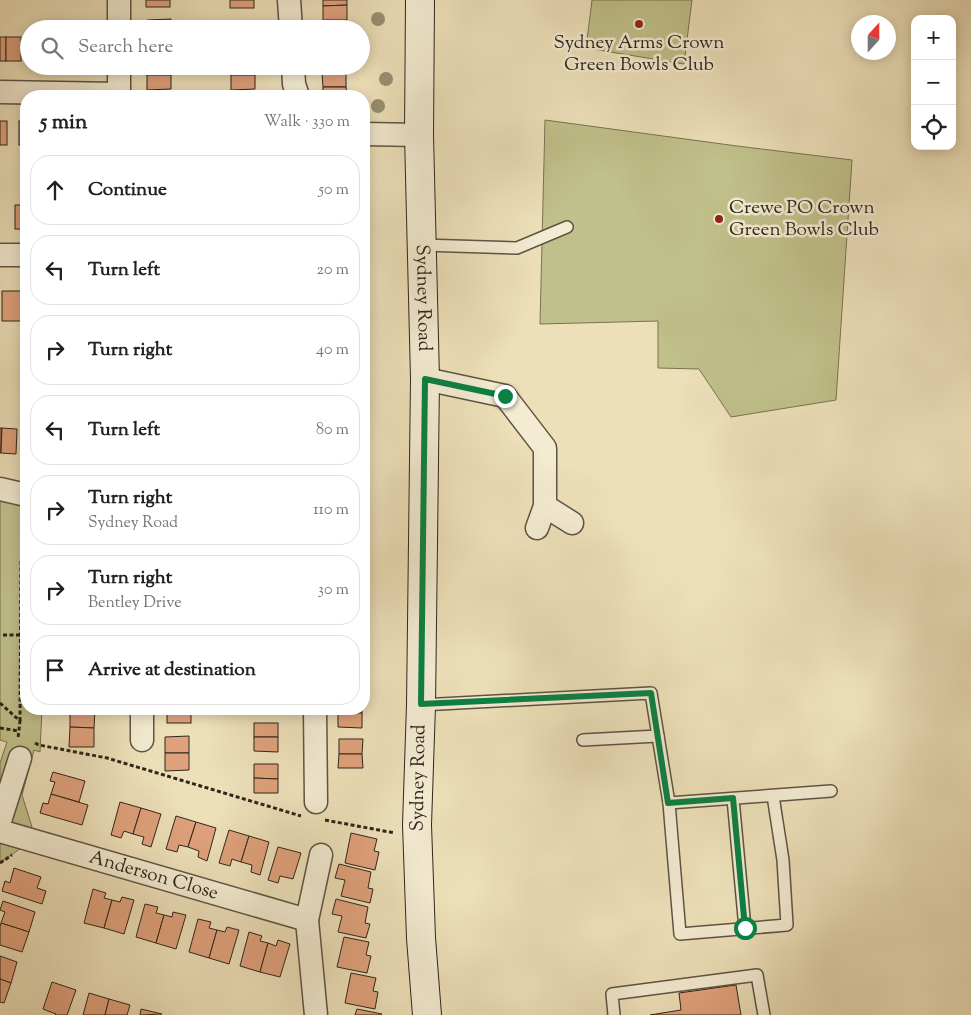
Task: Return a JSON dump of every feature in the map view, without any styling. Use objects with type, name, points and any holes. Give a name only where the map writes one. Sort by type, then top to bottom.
[{"type":"street","points":[[119,0],[119,20]]},
{"type":"street","points":[[289,0],[290,20]]},
{"type":"street","name":"Sydney Road","points":[[420,0],[419,136],[425,379],[421,704],[417,825],[421,938],[427,1015]]},
{"type":"street","points":[[119,75],[119,90]]},
{"type":"street","points":[[294,75],[296,90]]},
{"type":"street","points":[[0,92],[20,93]]},
{"type":"street","points":[[370,134],[419,136]]},
{"type":"street","points":[[0,255],[20,255]]},
{"type":"street","points":[[425,379],[505,396],[545,448],[545,506],[537,528]]},
{"type":"street","points":[[0,489],[20,494]]},
{"type":"street","points":[[545,506],[572,523]]},
{"type":"street","points":[[142,715],[142,740]]},
{"type":"street","points":[[315,715],[315,813]]},
{"type":"street","points":[[0,820],[26,746]]},
{"type":"street","name":"Anderson Close","points":[[0,831],[307,920]]},
{"type":"street","points":[[316,1015],[307,920],[321,855]]},
{"type":"lane","points":[[422,245],[517,248],[567,227]]},
{"type":"lane","points":[[421,704],[651,693],[668,803],[680,934],[787,924],[784,860],[773,796]]},
{"type":"lane","points":[[583,740],[658,736]]},
{"type":"lane","points":[[668,803],[831,792]]},
{"type":"lane","points":[[733,798],[745,928]]},
{"type":"lane","points":[[614,1015],[612,994],[757,975],[764,1015]]},
{"type":"path","points":[[3,635],[20,635]]},
{"type":"path","points":[[0,703],[20,721]]},
{"type":"path","points":[[20,715],[16,745],[39,745],[106,758],[400,834]]},
{"type":"path","points":[[0,728],[19,733],[26,746]]},
{"type":"green space","name":"Sydney Arms Crown Green Bowls Club","points":[[592,0],[692,0],[684,64],[586,48]]},
{"type":"green space","points":[[545,120],[852,160],[836,400],[731,417],[699,369],[658,368],[658,321],[540,324]]},
{"type":"green space","points":[[0,489],[20,494],[20,715],[42,715],[40,752],[34,750],[22,795],[32,827],[24,846],[0,863],[0,763],[7,742],[0,740]]},
{"type":"building","points":[[146,0],[170,0],[170,7],[146,7]]},
{"type":"building","points":[[230,0],[254,0],[254,8],[230,8]]},
{"type":"building","points":[[323,0],[347,0],[347,5],[323,6]]},
{"type":"building","points":[[347,5],[347,20],[323,20],[323,6]]},
{"type":"building","points":[[0,37],[6,37],[6,61],[0,61]]},
{"type":"building","points":[[6,37],[20,37],[20,61],[6,61]]},
{"type":"building","points":[[147,75],[171,75],[171,89],[147,90]]},
{"type":"building","points":[[231,75],[255,75],[255,89],[231,90]]},
{"type":"building","points":[[322,75],[346,75],[346,87],[323,87]]},
{"type":"building","points":[[323,87],[346,87],[346,90],[323,90]]},
{"type":"building","points":[[0,121],[7,121],[7,145],[0,145]]},
{"type":"building","points":[[19,121],[20,121],[20,145]]},
{"type":"building","points":[[15,205],[20,205],[20,229],[15,229]]},
{"type":"building","points":[[2,291],[20,291],[20,321],[2,321]]},
{"type":"building","points":[[0,428],[2,428],[1,453],[0,453]]},
{"type":"building","points":[[2,428],[17,429],[16,454],[1,453]]},
{"type":"building","points":[[70,715],[95,715],[94,728],[70,727]]},
{"type":"building","points":[[167,715],[191,715],[191,723],[167,723]]},
{"type":"building","points":[[338,715],[362,715],[362,728],[338,727]]},
{"type":"building","points":[[254,723],[278,723],[278,737],[254,737]]},
{"type":"building","points":[[70,727],[94,728],[94,747],[69,747]]},
{"type":"building","points":[[189,736],[189,753],[165,753],[165,737]]},
{"type":"building","points":[[254,737],[278,737],[278,752],[254,751]]},
{"type":"building","points":[[339,739],[363,739],[362,754],[339,754]]},
{"type":"building","points":[[165,753],[189,753],[189,770],[165,771]]},
{"type":"building","points":[[339,754],[362,754],[363,768],[338,768]]},
{"type":"building","points":[[254,764],[278,764],[278,779],[254,778]]},
{"type":"building","points":[[53,772],[85,781],[79,802],[51,794],[55,782],[50,781]]},
{"type":"building","points":[[254,778],[278,779],[278,793],[254,793]]},
{"type":"building","points":[[51,794],[88,805],[82,825],[40,813],[43,803],[48,804]]},
{"type":"building","points":[[120,802],[141,808],[133,834],[124,831],[121,838],[111,835]]},
{"type":"building","points":[[141,808],[161,814],[151,847],[142,844],[144,837],[133,834]]},
{"type":"building","points":[[176,816],[196,822],[188,847],[179,845],[177,852],[166,849]]},
{"type":"building","points":[[196,822],[216,828],[207,861],[198,857],[199,851],[188,847]]},
{"type":"building","points":[[229,830],[249,836],[241,862],[232,859],[230,866],[219,863]]},
{"type":"building","points":[[351,833],[377,839],[374,851],[379,852],[375,870],[345,863]]},
{"type":"building","points":[[249,836],[269,842],[260,875],[251,872],[252,865],[241,862]]},
{"type":"building","points":[[278,847],[301,853],[293,879],[280,876],[278,883],[268,880]]},
{"type":"building","points":[[339,864],[371,872],[368,888],[373,889],[370,903],[341,896],[345,880],[335,878]]},
{"type":"building","points":[[14,868],[41,877],[37,888],[46,891],[42,904],[2,891],[5,881],[10,883]]},
{"type":"building","points":[[93,889],[106,893],[104,898],[112,900],[104,928],[84,923]]},
{"type":"building","points":[[122,897],[134,900],[124,934],[104,928],[112,900],[120,902]]},
{"type":"building","points":[[336,899],[368,907],[365,923],[370,924],[366,938],[338,932],[342,916],[332,914]]},
{"type":"building","points":[[3,901],[35,912],[29,932],[1,923],[5,912],[0,910]]},
{"type":"building","points":[[145,904],[158,907],[156,913],[164,915],[156,943],[136,937]]},
{"type":"building","points":[[173,912],[186,915],[176,949],[156,943],[164,915],[172,917]]},
{"type":"building","points":[[198,919],[211,922],[209,928],[217,930],[209,958],[189,952]]},
{"type":"building","points":[[1,923],[29,932],[22,952],[0,945]]},
{"type":"building","points":[[227,927],[239,930],[229,964],[209,958],[217,930],[225,932]]},
{"type":"building","points":[[249,932],[262,936],[260,941],[268,943],[260,972],[240,966]]},
{"type":"building","points":[[344,937],[369,942],[366,955],[371,956],[367,973],[337,967]]},
{"type":"building","points":[[278,940],[290,944],[280,977],[260,972],[268,943],[276,946]]},
{"type":"building","points":[[0,956],[17,962],[11,983],[0,979]]},
{"type":"building","points":[[351,973],[376,978],[373,991],[378,992],[375,1009],[345,1003]]},
{"type":"building","points":[[0,979],[11,983],[4,1003],[0,1002]]},
{"type":"building","points":[[52,982],[76,990],[67,1015],[55,1015],[43,1009]]},
{"type":"building","points":[[736,985],[741,1015],[650,1015],[681,1010],[679,993]]},
{"type":"building","points":[[89,993],[109,999],[105,1015],[83,1015]]},
{"type":"building","points":[[109,999],[130,1005],[127,1015],[105,1015]]},
{"type":"building","points":[[141,1009],[162,1014],[140,1015]]},
{"type":"building","points":[[357,1009],[382,1014],[355,1015]]},
{"type":"place","name":"Sydney Arms Crown Green Bowls Club","points":[[639,24]]},
{"type":"place","name":"Crewe PO Crown Green Bowls Club","points":[[719,219]]},
{"type":"route","points":[[505,396],[425,379],[421,704],[651,693],[668,803],[733,798],[745,928]]}]
